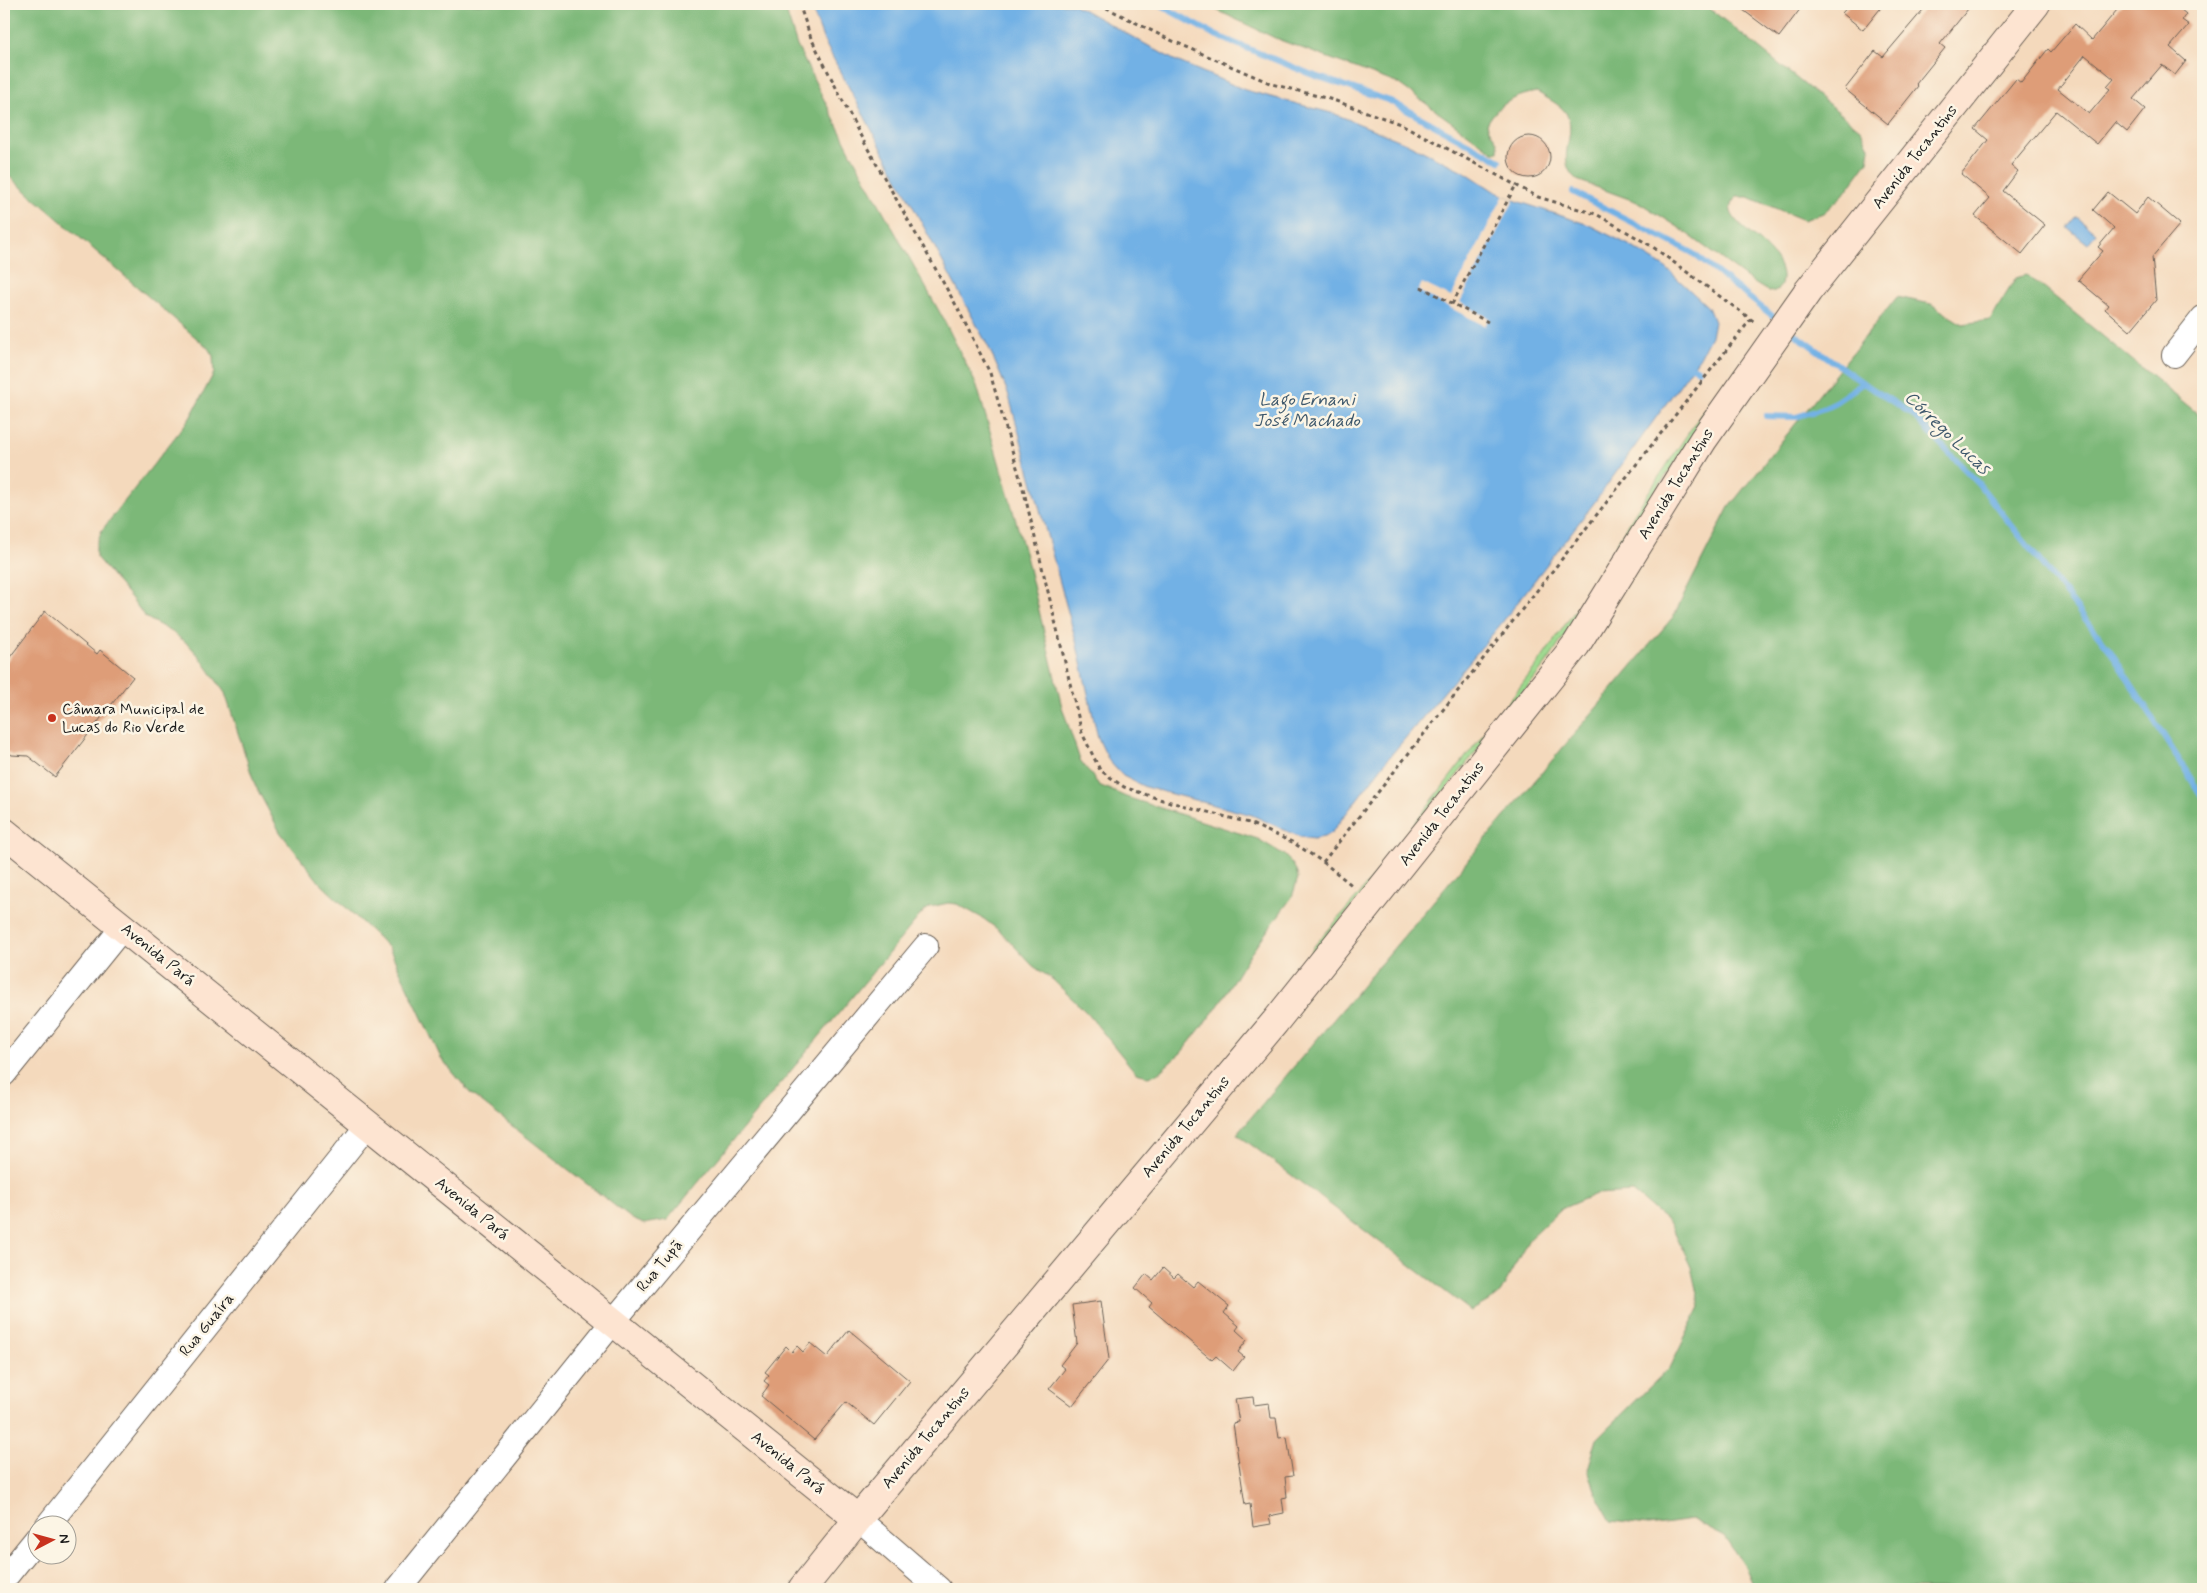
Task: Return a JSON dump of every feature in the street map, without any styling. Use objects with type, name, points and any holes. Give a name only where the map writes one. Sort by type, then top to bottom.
[{"type":"street","name":"Avenida Tocantins","points":[[802,1589],[858,1519],[1275,1022],[1576,645],[1703,440],[1808,291],[2036,4]]},
{"type":"street","points":[[2174,355],[2203,318]]},
{"type":"street","name":"Avenida Pará","points":[[4,832],[858,1519],[939,1589]]},
{"type":"street","points":[[4,1074],[123,927]]},
{"type":"street","name":"Rua Tupã","points":[[398,1589],[612,1323],[926,946]]},
{"type":"street","name":"Rua Guaíra","points":[[54,1516],[368,1124]]},
{"type":"street","points":[[4,1579],[28,1549]]},
{"type":"path","points":[[799,4],[811,38],[860,134],[957,307],[990,373],[1024,492],[1082,733],[1100,770],[1124,787],[1159,799],[1249,822],[1292,842],[1323,862],[1373,901]]},
{"type":"path","points":[[1099,4],[1166,38],[1272,84],[1334,100],[1403,125],[1538,197],[1596,214],[1654,247],[1775,337]]},
{"type":"path","points":[[1452,304],[1516,185]]},
{"type":"path","points":[[1421,287],[1488,322]]},
{"type":"path","points":[[1323,862],[1751,319]]},
{"type":"green space","points":[[4,4],[784,4],[797,46],[853,157],[944,320],[977,386],[1026,556],[1062,707],[1080,760],[1099,785],[1126,797],[1258,839],[1283,854],[1296,870],[1298,878],[1292,897],[1246,960],[1218,1006],[1181,1053],[1157,1074],[1148,1076],[1136,1073],[1088,1014],[1052,979],[1033,966],[1001,932],[984,919],[957,904],[948,903],[930,907],[922,913],[667,1220],[644,1224],[632,1219],[471,1094],[441,1058],[389,948],[320,883],[280,832],[255,785],[225,693],[200,657],[188,644],[172,632],[145,617],[96,557],[96,545],[102,530],[190,418],[214,373],[213,356],[208,348],[4,172]]},
{"type":"green space","points":[[1204,4],[1704,4],[1861,130],[1870,149],[1868,161],[1843,195],[1823,213],[1804,220],[1748,197],[1737,197],[1731,206],[1732,215],[1773,255],[1780,267],[1781,286],[1769,292],[1678,227],[1640,203],[1577,180],[1570,172],[1567,164],[1566,155],[1570,130],[1566,113],[1557,104],[1537,92],[1515,98],[1502,106],[1491,117],[1487,124],[1498,147],[1498,152],[1493,152],[1399,84],[1277,39]]},
{"type":"green space","points":[[2026,275],[2203,418],[2203,1589],[1754,1589],[1743,1564],[1724,1536],[1691,1519],[1649,1525],[1611,1521],[1597,1496],[1588,1469],[1597,1439],[1671,1366],[1700,1307],[1691,1267],[1670,1223],[1633,1192],[1596,1194],[1561,1209],[1529,1239],[1499,1295],[1471,1311],[1237,1134],[1673,617],[1729,507],[1897,297],[1931,304],[1962,324],[1990,320],[2016,278]]},
{"type":"green space","points":[[1720,397],[1638,516],[1592,595],[1546,664],[1300,972],[1315,945],[1358,896],[1540,661],[1588,592],[1634,514],[1701,414]]},
{"type":"water","name":"Lago Ernani José Machado","points":[[810,4],[1073,4],[1174,60],[1245,90],[1335,114],[1406,143],[1465,172],[1494,191],[1514,200],[1589,225],[1629,245],[1666,268],[1708,307],[1714,322],[1711,336],[1700,357],[1594,503],[1501,624],[1387,760],[1332,832],[1324,837],[1313,839],[1300,837],[1252,815],[1145,787],[1123,776],[1109,761],[1098,738],[1076,641],[1008,393],[990,350],[824,41]]},
{"type":"water","points":[[2077,217],[2096,233],[2088,244],[2068,228]]},
{"type":"pier","points":[[1504,195],[1514,200],[1460,302],[1489,318],[1485,326],[1418,291],[1422,283],[1451,297]]},
{"type":"building","points":[[1735,4],[1804,4],[1779,37]]},
{"type":"building","points":[[1850,4],[1884,4],[1863,30],[1842,13]]},
{"type":"building","points":[[1928,4],[1972,4],[1940,44],[1945,48],[1916,84],[1918,86],[1888,124],[1845,89],[1875,51],[1883,57]]},
{"type":"building","points":[[2122,4],[2174,4],[2186,14],[2182,20],[2189,25],[2170,47],[2186,61],[2175,75],[2162,65],[2133,99],[2145,109],[2127,132],[2115,122],[2097,144],[2056,111],[2011,165],[2018,171],[2003,191],[2045,225],[2022,254],[1975,216],[1990,198],[1961,174],[1988,140],[1975,129],[2016,79],[2021,83],[2048,49],[2051,52],[2075,24],[2092,40]],"holes":[[[2085,55],[2114,79],[2107,87],[2110,89],[2089,114],[2058,89]]]},
{"type":"building","points":[[1525,136],[1533,136],[1544,142],[1550,157],[1544,172],[1533,178],[1525,178],[1514,172],[1508,161],[1508,153],[1514,142]]},
{"type":"building","points":[[2108,192],[2135,214],[2148,197],[2180,224],[2152,257],[2156,300],[2130,331],[2105,309],[2108,305],[2078,280],[2103,251],[2098,247],[2114,228],[2093,210]]},
{"type":"building","name":"Câmara Municipal de Lucas do Rio Verde","points":[[45,611],[97,654],[100,650],[133,677],[55,777],[28,756],[12,755],[4,750],[4,665]]},
{"type":"building","points":[[1163,1268],[1174,1278],[1178,1274],[1193,1287],[1198,1281],[1229,1306],[1224,1313],[1239,1326],[1236,1330],[1247,1340],[1238,1352],[1244,1357],[1233,1371],[1216,1356],[1212,1360],[1149,1307],[1152,1303],[1135,1288],[1146,1274],[1153,1280]]},
{"type":"building","points":[[1101,1301],[1109,1359],[1072,1406],[1049,1389],[1065,1369],[1060,1365],[1077,1343],[1072,1305]]},
{"type":"building","points":[[849,1330],[910,1381],[874,1425],[846,1402],[814,1440],[761,1396],[769,1385],[764,1381],[769,1375],[765,1372],[786,1346],[792,1352],[797,1346],[803,1352],[810,1343],[827,1357]]},
{"type":"building","points":[[1253,1397],[1254,1405],[1269,1403],[1271,1418],[1276,1418],[1279,1438],[1287,1437],[1293,1476],[1285,1477],[1287,1497],[1282,1498],[1284,1513],[1269,1516],[1271,1524],[1253,1527],[1250,1504],[1245,1505],[1233,1423],[1239,1422],[1235,1399]]},
{"type":"waterway","points":[[1158,4],[1215,35],[1310,74],[1390,101],[1500,161]]},
{"type":"waterway","name":"Córrego Lucas","points":[[1573,192],[1691,252],[1779,321]]},
{"type":"waterway","name":"Córrego Lucas","points":[[1788,329],[1863,383],[1912,414],[1978,483],[2109,649],[2203,798]]},
{"type":"waterway","points":[[1693,367],[1698,370]]},
{"type":"waterway","points":[[1766,416],[1796,417],[1828,407],[1863,383]]},
{"type":"place","name":"Câmara Municipal de Lucas do Rio Verde","points":[[52,718]]}]
